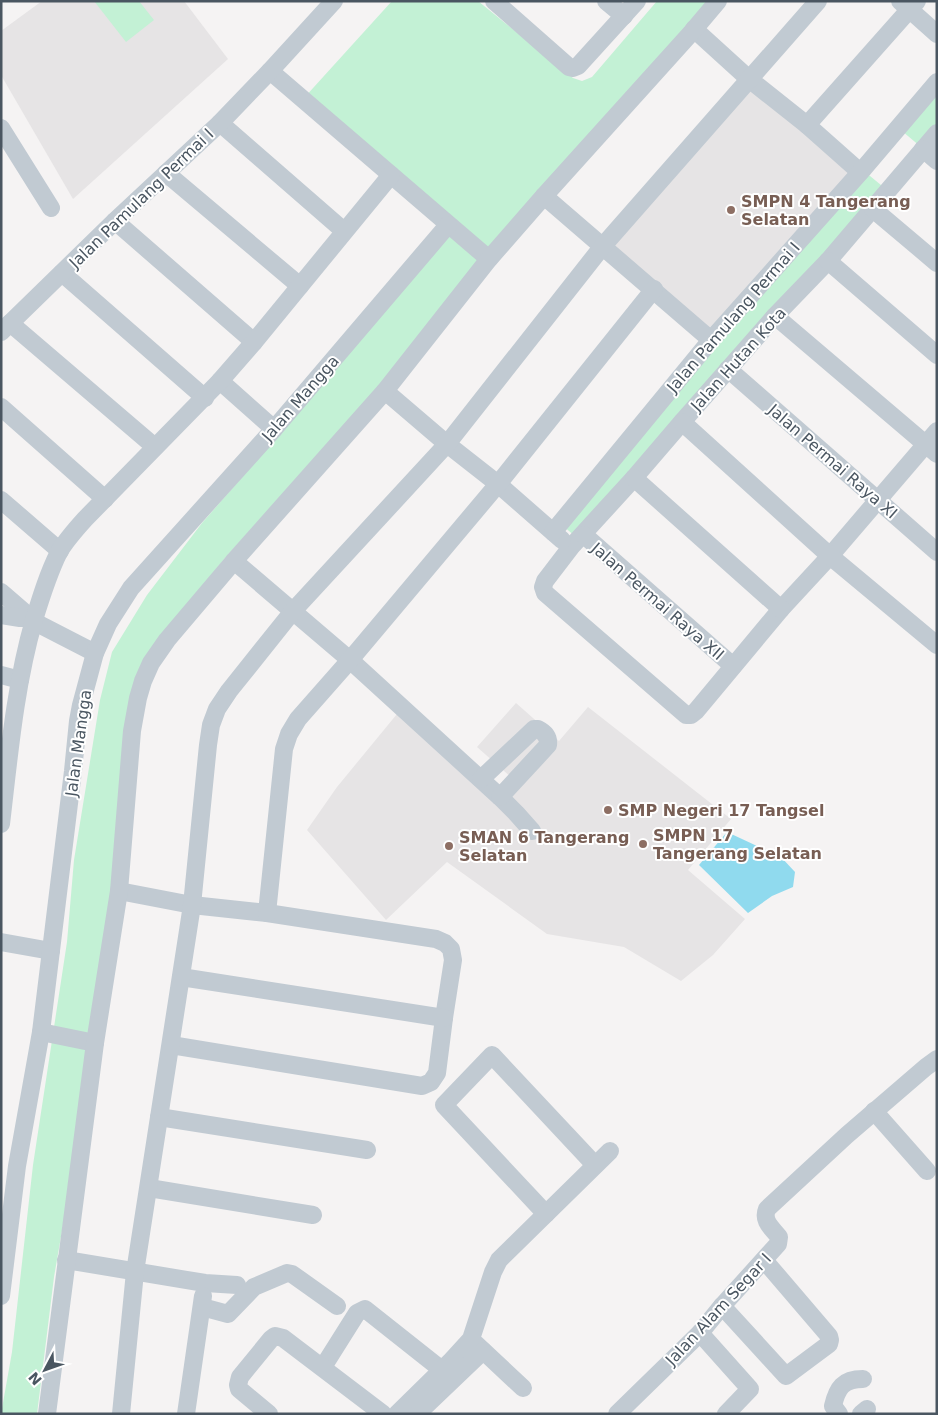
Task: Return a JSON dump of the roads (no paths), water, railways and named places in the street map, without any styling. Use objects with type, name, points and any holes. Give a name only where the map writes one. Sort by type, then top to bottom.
[{"type":"street","name":"Jalan Pamulang Permai I","points":[[6,328],[166,172],[220,123],[334,1]]},
{"type":"street","points":[[494,1],[569,67],[574,68],[578,66],[636,1]]},
{"type":"street","points":[[606,1],[624,16]]},
{"type":"street","points":[[47,1414],[95,1042],[119,891],[132,731],[138,698],[151,663],[167,640],[234,560],[385,391],[489,259],[718,1]]},
{"type":"street","points":[[121,1414],[135,1272],[192,905],[208,745],[216,709],[293,611],[447,444],[602,247],[818,1]]},
{"type":"street","points":[[806,125],[909,4],[937,34]]},
{"type":"street","points":[[694,29],[860,172]]},
{"type":"street","points":[[270,71],[489,259]]},
{"type":"street","name":"Jalan Pamulang Permai I","points":[[553,532],[711,340],[937,82]]},
{"type":"street","points":[[220,123],[344,231]]},
{"type":"street","points":[[1,128],[51,208]]},
{"type":"street","name":"Jalan Hutan Kota","points":[[733,666],[696,711],[691,715],[686,714],[544,593],[542,587],[577,541],[775,316],[828,261],[937,133]]},
{"type":"street","points":[[923,149],[937,161]]},
{"type":"street","points":[[166,172],[300,286]]},
{"type":"street","points":[[1,824],[6,737],[20,680],[30,620],[60,551],[71,535],[105,499],[205,398],[254,342],[392,175]]},
{"type":"street","points":[[544,196],[711,340]]},
{"type":"street","points":[[873,209],[937,263]]},
{"type":"street","points":[[115,222],[254,342]]},
{"type":"street","name":"Jalan Mangga","points":[[1,1296],[9,1165],[40,1032],[79,713],[95,653],[108,624],[131,588],[274,429],[448,225]]},
{"type":"street","points":[[828,261],[937,354]]},
{"type":"street","name":"Jalan Pamulang Permai I","points":[[62,273],[205,398]]},
{"type":"street","points":[[267,913],[284,749],[289,734],[298,719],[498,484],[654,289]]},
{"type":"street","points":[[733,666],[878,500],[933,443],[775,316]]},
{"type":"street","points":[[6,328],[155,447]]},
{"type":"street","name":"Jalan Permai Raya XI","points":[[728,369],[937,552]]},
{"type":"street","points":[[220,381],[274,429]]},
{"type":"street","name":"Jalan Permai Raya XII","points":[[385,391],[553,532],[577,541],[733,666]]},
{"type":"street","points":[[1,407],[105,499]]},
{"type":"street","points":[[682,422],[830,556],[937,645]]},
{"type":"street","points":[[634,478],[781,609]]},
{"type":"street","points":[[1,500],[60,551]]},
{"type":"street","points":[[234,560],[350,660],[481,779],[516,813],[532,832]]},
{"type":"street","points":[[1,592],[23,611],[30,620]]},
{"type":"street","points":[[1,614],[30,620],[95,653]]},
{"type":"street","points":[[1,675],[20,680]]},
{"type":"street","points":[[481,779],[534,729],[538,729],[545,734],[548,738],[548,745],[500,797]]},
{"type":"street","points":[[119,891],[192,905],[267,913],[436,939],[445,943],[451,949],[453,960],[437,1073],[431,1082],[422,1086],[171,1045]]},
{"type":"street","points":[[1,942],[51,951]]},
{"type":"street","points":[[181,976],[444,1018]]},
{"type":"street","points":[[40,1032],[95,1042]]},
{"type":"street","points":[[546,1214],[444,1105],[492,1055],[596,1165]]},
{"type":"street","name":"Jalan Alam Segar I","points":[[617,1414],[700,1333],[778,1244],[779,1237],[766,1222],[765,1214],[767,1209],[874,1110],[937,1059]]},
{"type":"street","points":[[874,1110],[927,1171]]},
{"type":"street","points":[[160,1117],[367,1150]]},
{"type":"street","points":[[417,1414],[477,1345],[493,1272],[499,1260],[610,1151]]},
{"type":"street","points":[[148,1188],[313,1215]]},
{"type":"street","points":[[66,1260],[206,1283],[236,1285]]},
{"type":"street","points":[[722,1306],[786,1376],[829,1344],[829,1336],[764,1260]]},
{"type":"street","points":[[202,1307],[228,1314],[254,1287],[287,1273],[292,1274],[338,1306]]},
{"type":"street","points":[[186,1414],[206,1283]]},
{"type":"street","points":[[323,1367],[357,1313],[365,1309],[442,1370]]},
{"type":"street","points":[[700,1333],[750,1389],[726,1414]]},
{"type":"street","points":[[269,1414],[239,1389],[238,1385],[240,1377],[275,1336],[283,1338],[383,1414]]},
{"type":"street","points":[[397,1414],[442,1370],[477,1345]]},
{"type":"street","points":[[477,1345],[523,1388]]},
{"type":"street","points":[[839,1414],[833,1406],[835,1395],[840,1386],[852,1379],[863,1379]]},
{"type":"water","points":[[727,832],[781,857],[795,872],[793,887],[772,896],[748,913],[699,865]]},
{"type":"place","name":"SMPN 4 Tangerang Selatan","points":[[731,210]]},
{"type":"place","name":"SMP Negeri 17 Tangsel","points":[[608,810]]},
{"type":"place","name":"SMPN 17 Tangerang Selatan","points":[[643,844]]},
{"type":"place","name":"SMAN 6 Tangerang Selatan","points":[[449,846]]}]
